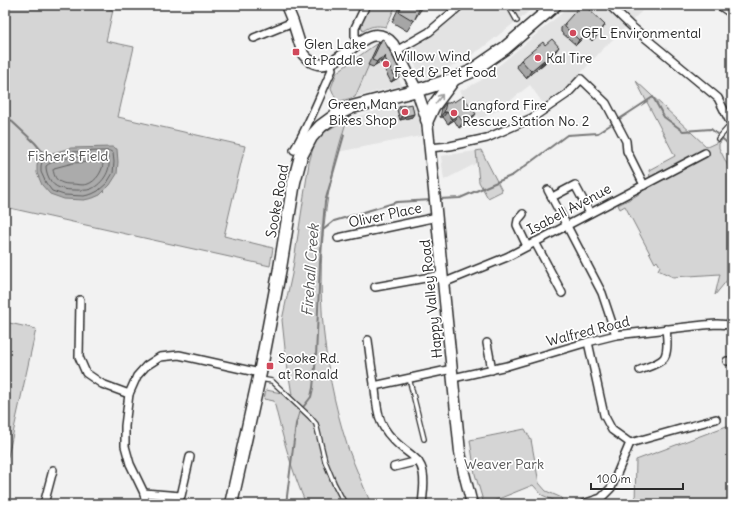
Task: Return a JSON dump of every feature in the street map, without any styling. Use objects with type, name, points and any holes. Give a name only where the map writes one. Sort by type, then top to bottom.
[{"type":"main road","points":[[286,5],[301,48],[306,57],[312,62],[320,65],[330,63]]},
{"type":"main road","name":"Sooke Road","points":[[231,504],[260,376],[294,182],[301,156],[311,137],[321,126],[336,115],[352,107],[417,90],[454,79],[470,72],[505,48],[555,5]]},
{"type":"main road","name":"Happy Valley Road","points":[[330,63],[369,36],[382,36],[390,42],[396,51],[417,90],[427,120],[462,466],[472,504]]},
{"type":"main road","points":[[427,120],[433,107],[454,79]]},
{"type":"street","points":[[360,42],[355,36],[355,28],[366,5]]},
{"type":"street","points":[[396,51],[429,32],[461,5]]},
{"type":"street","points":[[609,5],[631,26],[718,98],[728,120],[732,123]]},
{"type":"street","points":[[719,5],[732,14]]},
{"type":"street","points":[[254,38],[293,22]]},
{"type":"street","points":[[294,150],[308,125],[331,72],[332,69],[330,63]]},
{"type":"street","points":[[429,148],[450,146],[486,138],[532,118],[567,94],[581,79],[606,103],[626,141],[627,151],[644,185]]},
{"type":"street","name":"Isabell Avenue","points":[[375,287],[443,279],[495,262],[705,154]]},
{"type":"street","points":[[556,195],[575,185],[590,213]]},
{"type":"street","points":[[548,190],[602,293],[616,335]]},
{"type":"street","points":[[523,214],[518,220],[517,224],[528,246]]},
{"type":"street","name":"Oliver Place","points":[[338,238],[437,217]]},
{"type":"street","points":[[535,242],[562,293]]},
{"type":"street","points":[[80,300],[79,357],[86,373],[102,384],[129,394]]},
{"type":"street","name":"Walfred Road","points":[[374,386],[409,378],[492,370],[616,335],[717,324],[732,326]]},
{"type":"street","points":[[640,370],[664,358],[666,352],[666,329]]},
{"type":"street","points":[[368,340],[378,412],[381,422],[386,432],[396,443],[418,461],[423,472],[424,481],[422,504]]},
{"type":"street","points":[[588,342],[604,415],[612,430],[630,443]]},
{"type":"street","points":[[487,343],[492,370]]},
{"type":"street","points":[[146,504],[144,493],[130,464],[125,446],[125,426],[129,394],[137,376],[146,366],[160,357],[180,355],[260,376]]},
{"type":"street","points":[[630,443],[716,419]]},
{"type":"street","points":[[583,504],[601,498],[611,488],[630,443]]},
{"type":"street","points":[[144,493],[181,496],[190,457]]},
{"type":"street","points":[[394,466],[418,461]]},
{"type":"street","points":[[44,504],[53,470]]},
{"type":"lane","points":[[508,5],[517,21]]},
{"type":"lane","points":[[718,140],[732,123]]},
{"type":"lane","points":[[260,376],[272,381],[316,424],[325,461],[334,484],[345,504]]},
{"type":"lane","points":[[409,378],[424,439]]},
{"type":"shaded area","points":[[470,5],[537,5],[481,49],[453,66],[423,79],[408,52],[429,38]]},
{"type":"shaded area","points":[[571,5],[648,5],[602,50],[570,85],[544,105],[530,85],[500,109],[480,119],[460,91],[480,81]]},
{"type":"shaded area","points":[[379,42],[402,85],[355,97],[366,70]]},
{"type":"shaded area","points":[[406,103],[414,106],[419,112],[421,136],[337,152],[347,119]]},
{"type":"shaded area","points":[[476,151],[477,163],[444,180],[441,156]]},
{"type":"green space","name":"Fisher's Field","points":[[5,5],[92,5],[113,10],[106,41],[134,47],[118,117],[245,146],[224,236],[273,248],[270,266],[5,207]]},
{"type":"green space","points":[[368,5],[396,5],[386,27],[374,26],[363,31],[360,23]]},
{"type":"green space","points":[[378,44],[355,97],[337,102],[331,88],[337,72]]},
{"type":"green space","points":[[636,81],[707,147],[722,140],[719,144],[719,148],[732,174],[732,274],[715,295],[720,274],[673,277],[658,270],[660,266],[657,261],[655,263],[625,206],[620,209],[618,205],[636,196],[645,188],[650,177],[649,170],[675,156]]},
{"type":"green space","points":[[347,119],[334,164],[325,214],[322,247],[322,315],[331,382],[338,415],[348,448],[371,504],[306,504],[296,479],[280,427],[274,401],[264,399],[266,390],[292,395],[282,320],[292,274],[309,163],[316,137]]},
{"type":"green space","points":[[481,150],[502,191],[488,198],[479,182],[476,151]]},
{"type":"green space","points":[[5,322],[36,329],[5,470]]},
{"type":"green space","points":[[732,424],[732,504],[635,504],[636,460]]},
{"type":"green space","name":"Weaver Park","points":[[525,429],[531,440],[539,483],[546,491],[562,498],[560,503],[542,495],[533,485],[484,504],[475,474],[470,440]]},
{"type":"water","points":[[112,147],[117,149],[117,174],[110,185],[100,195],[84,200],[64,199],[50,194],[42,185],[37,173],[37,166],[38,160],[45,155],[71,148]]},
{"type":"building","points":[[402,5],[421,5],[414,21],[399,12]]},
{"type":"building","points":[[581,5],[584,5],[605,25],[596,36],[589,29],[579,40],[565,27],[565,23]]},
{"type":"building","points":[[382,39],[384,40],[401,73],[395,77],[385,56],[377,62],[372,60]]},
{"type":"building","name":"Kal Tire","points":[[552,39],[559,47],[549,56],[550,57],[531,71],[521,60],[543,42],[545,45]]},
{"type":"building","points":[[463,96],[476,114],[463,122],[458,115],[452,119],[447,112],[444,112],[446,103],[453,100],[454,102]]},
{"type":"building","points":[[412,104],[414,114],[402,117],[400,106]]},
{"type":"waterway","points":[[439,199],[460,198],[513,175],[567,135],[598,133],[653,97],[664,117],[683,131],[711,129],[732,147]]},
{"type":"waterway","points":[[5,115],[35,143],[45,155]]},
{"type":"waterway","name":"Firehall Creek","points":[[304,406],[311,397],[313,388],[325,202],[344,135]]},
{"type":"waterway","points":[[323,230],[334,221],[397,202],[432,200]]},
{"type":"waterway","name":"Firehall Creek","points":[[286,504],[296,424],[300,411]]},
{"type":"place","name":"GFL Environmental","points":[[573,33]]},
{"type":"place","name":"Glen Lake at Paddle","points":[[296,52]]},
{"type":"place","name":"Kal Tire","points":[[538,58]]},
{"type":"place","name":"Willow Wind Feed & Pet Food","points":[[386,64]]},
{"type":"place","name":"Green Man Bikes Shop","points":[[405,112]]},
{"type":"place","name":"Langford Fire Rescue Station No. 2","points":[[454,113]]},
{"type":"place","name":"Sooke Rd. at Ronald","points":[[270,366]]}]
